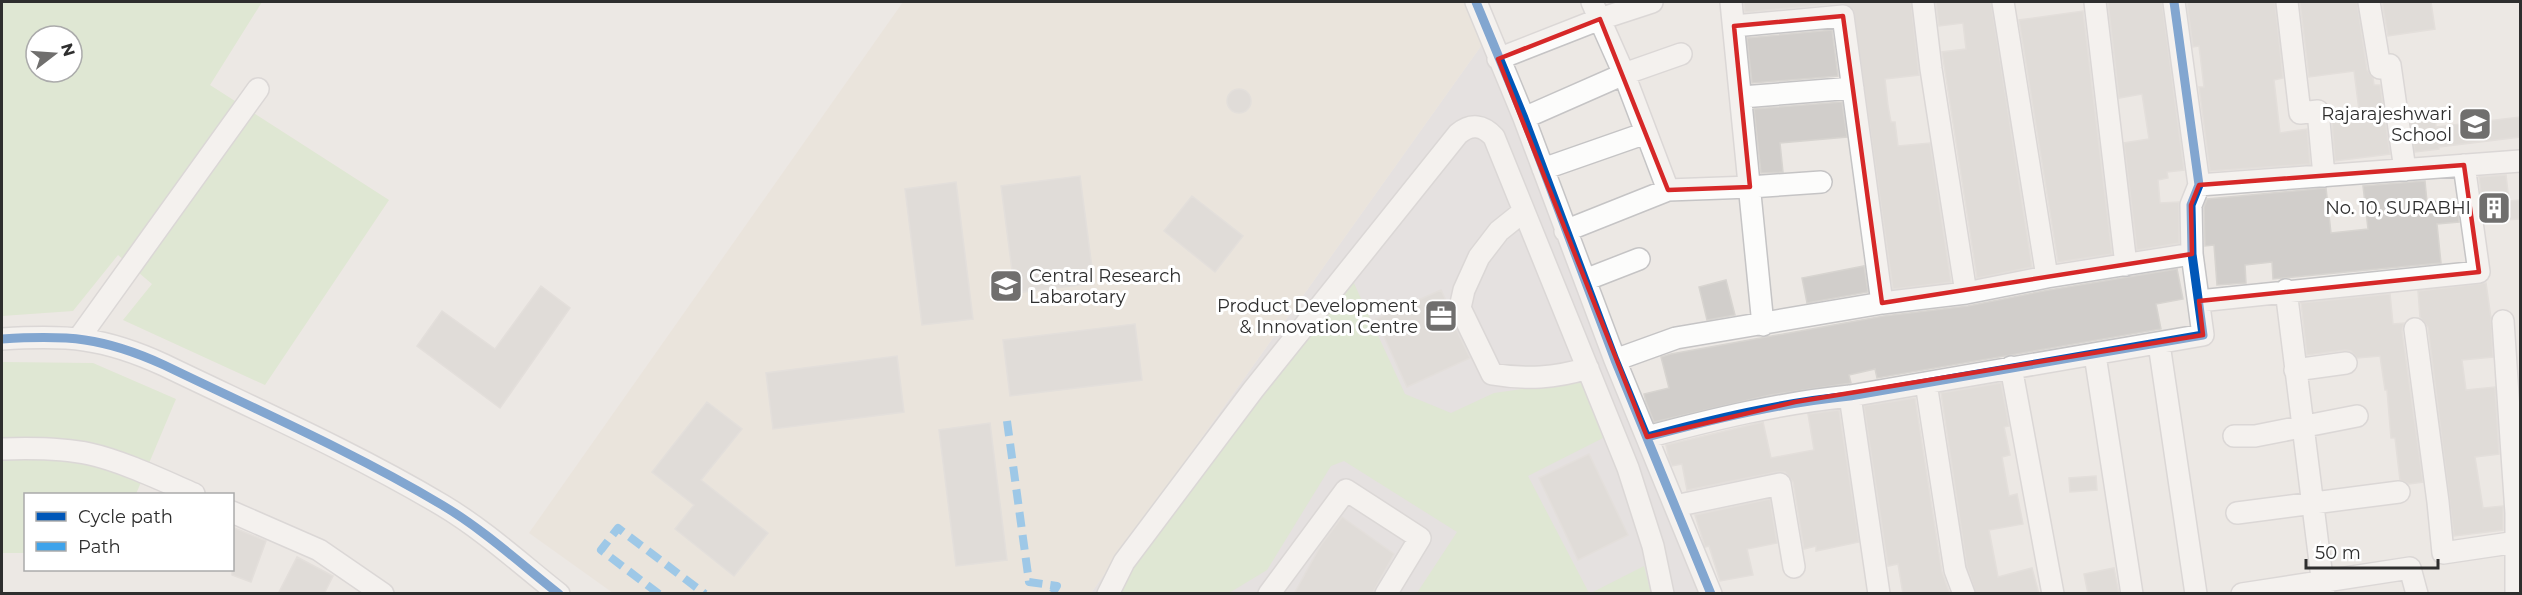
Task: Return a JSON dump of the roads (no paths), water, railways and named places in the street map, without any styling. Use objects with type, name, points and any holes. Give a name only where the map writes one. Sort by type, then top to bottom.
[{"type":"street","points":[[1498,59],[1596,10],[1652,2]]},
{"type":"street","points":[[1731,2],[1763,325]]},
{"type":"street","points":[[1923,2],[1931,69],[1966,293]]},
{"type":"street","points":[[2002,2],[2047,277]]},
{"type":"street","points":[[2095,2],[2126,265]]},
{"type":"street","points":[[1647,437],[1737,413],[1795,402],[1850,396],[2011,367],[2095,356],[2203,335],[2192,254],[2191,205],[2199,185],[2174,2]]},
{"type":"street","points":[[2288,2],[2300,113],[2318,111],[2324,176]]},
{"type":"street","points":[[2369,2],[2380,68],[2390,65],[2405,170]]},
{"type":"street","points":[[1482,3],[1498,59],[1544,169],[1565,231],[1615,360],[1711,594]]},
{"type":"street","points":[[1596,10],[1624,74],[1668,190]]},
{"type":"street","points":[[1734,26],[1843,16],[1882,303]]},
{"type":"street","points":[[1524,118],[1624,74],[1681,54]]},
{"type":"street","points":[[1742,97],[1853,88]]},
{"type":"street","points":[[79,338],[258,89]]},
{"type":"street","points":[[1108,594],[1124,562],[1252,390],[1463,130],[1469,127],[1482,128],[1494,137],[1628,468],[1653,546],[1663,594]]},
{"type":"street","points":[[1544,169],[1646,133]]},
{"type":"street","points":[[2199,185],[2520,161]]},
{"type":"street","points":[[2199,301],[2286,290],[2479,272],[2464,165]]},
{"type":"street","points":[[1565,231],[1668,190],[1750,188],[1821,182]]},
{"type":"street","points":[[1524,211],[1499,231],[1479,257],[1464,290],[1460,308],[1492,374],[1525,378],[1546,377],[1588,368]]},
{"type":"street","points":[[1615,360],[1676,338],[1882,303],[1966,293],[2047,277],[2192,254]]},
{"type":"street","points":[[1585,280],[1639,260]]},
{"type":"street","points":[[2286,290],[2323,587]]},
{"type":"street","points":[[2502,321],[2518,586]]},
{"type":"street","points":[[2415,329],[2443,553],[2517,542]]},
{"type":"street","points":[[2,339],[54,336],[79,338],[136,352],[401,481],[472,525],[559,594]]},
{"type":"street","points":[[2159,344],[2196,594]]},
{"type":"street","points":[[2095,356],[2132,594]]},
{"type":"street","points":[[2295,370],[2346,363]]},
{"type":"street","points":[[2011,367],[2053,594]]},
{"type":"street","points":[[1926,383],[1955,570],[1964,594]]},
{"type":"street","points":[[1850,396],[1880,594]]},
{"type":"street","points":[[2234,436],[2255,436],[2357,416]]},
{"type":"street","points":[[2,449],[25,448],[90,454],[162,480],[190,493]]},
{"type":"street","points":[[1675,506],[1780,484],[1794,567]]},
{"type":"street","points":[[1269,594],[1346,490],[1420,538],[1386,594]]},
{"type":"street","points":[[2237,513],[2399,492]]},
{"type":"street","points":[[234,513],[320,550],[383,594]]},
{"type":"street","points":[[2242,594],[2323,587],[2410,568],[2417,594]]},
{"type":"place","name":"Rajarajeshwari School","points":[[2475,124]]},
{"type":"place","name":"No. 10, SURABHI","points":[[2494,208]]},
{"type":"place","name":"Central Research Labarotary","points":[[1006,286]]},
{"type":"place","name":"Product Development & Innovation Centre","points":[[1441,316]]}]
